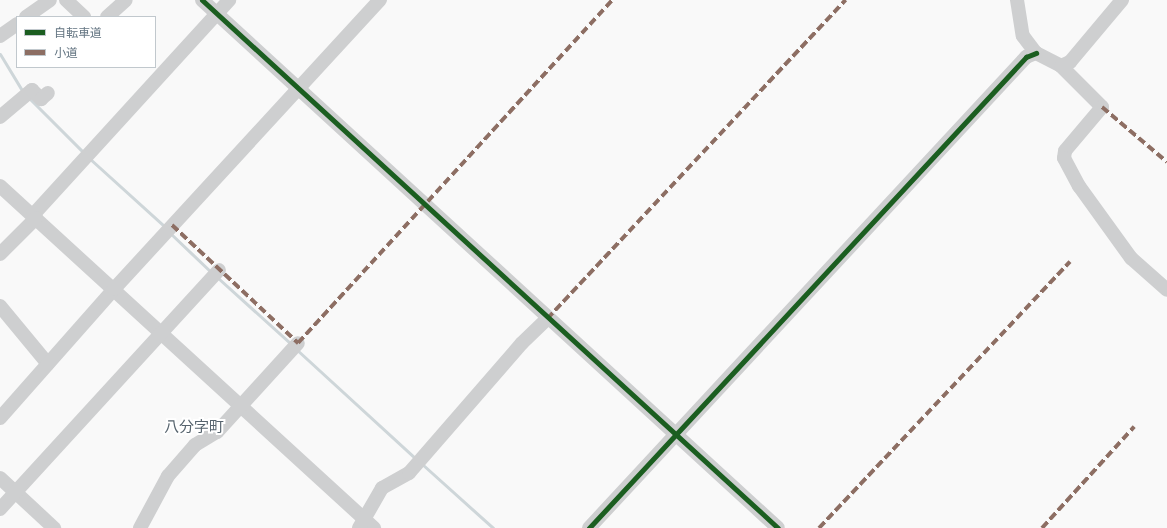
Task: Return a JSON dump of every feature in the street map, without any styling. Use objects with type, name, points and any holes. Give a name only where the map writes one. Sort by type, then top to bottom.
[{"type":"street","points":[[27,16],[50,0]]},
{"type":"street","points":[[66,0],[83,16]]},
{"type":"street","points":[[108,16],[126,0]]},
{"type":"street","points":[[202,0],[218,12],[547,319],[778,528]]},
{"type":"street","points":[[0,254],[229,0]]},
{"type":"street","points":[[0,418],[114,289],[380,0]]},
{"type":"street","points":[[1017,0],[1023,36],[1036,53],[1061,66],[1102,107],[1065,152],[1064,158],[1079,186],[1131,258],[1167,290]]},
{"type":"street","points":[[1061,66],[1070,62],[1122,0]]},
{"type":"street","points":[[0,36],[16,25]]},
{"type":"street","points":[[589,528],[1026,57],[1036,53]]},
{"type":"street","points":[[0,117],[32,90],[41,99],[48,93]]},
{"type":"street","points":[[0,186],[239,404],[366,525],[382,488],[409,473],[522,343],[547,319]]},
{"type":"street","points":[[0,509],[219,270]]},
{"type":"street","points":[[0,306],[48,364]]},
{"type":"street","points":[[140,528],[168,476],[195,445],[217,432],[239,404],[298,343]]},
{"type":"street","points":[[0,478],[54,528]]},
{"type":"waterway","points":[[0,54],[23,92]]},
{"type":"waterway","points":[[28,97],[84,153]]},
{"type":"waterway","points":[[89,158],[165,227]]},
{"type":"waterway","points":[[170,233],[212,273]]},
{"type":"waterway","points":[[218,278],[291,344]]},
{"type":"waterway","points":[[296,349],[416,459]]},
{"type":"waterway","points":[[422,464],[493,528]]},
{"type":"marked path","points":[[172,225],[298,343],[612,0]]},
{"type":"marked path","points":[[547,319],[845,0]]},
{"type":"marked path","points":[[1102,107],[1167,162]]},
{"type":"marked path","points":[[819,528],[1070,262]]},
{"type":"marked path","points":[[1042,528],[1134,427]]},
{"type":"cycle path","points":[[202,0],[778,528]]},
{"type":"cycle path","points":[[589,528],[1026,57],[1036,53]]},
{"type":"district","name":"八分字町","points":[[194,429]]}]
